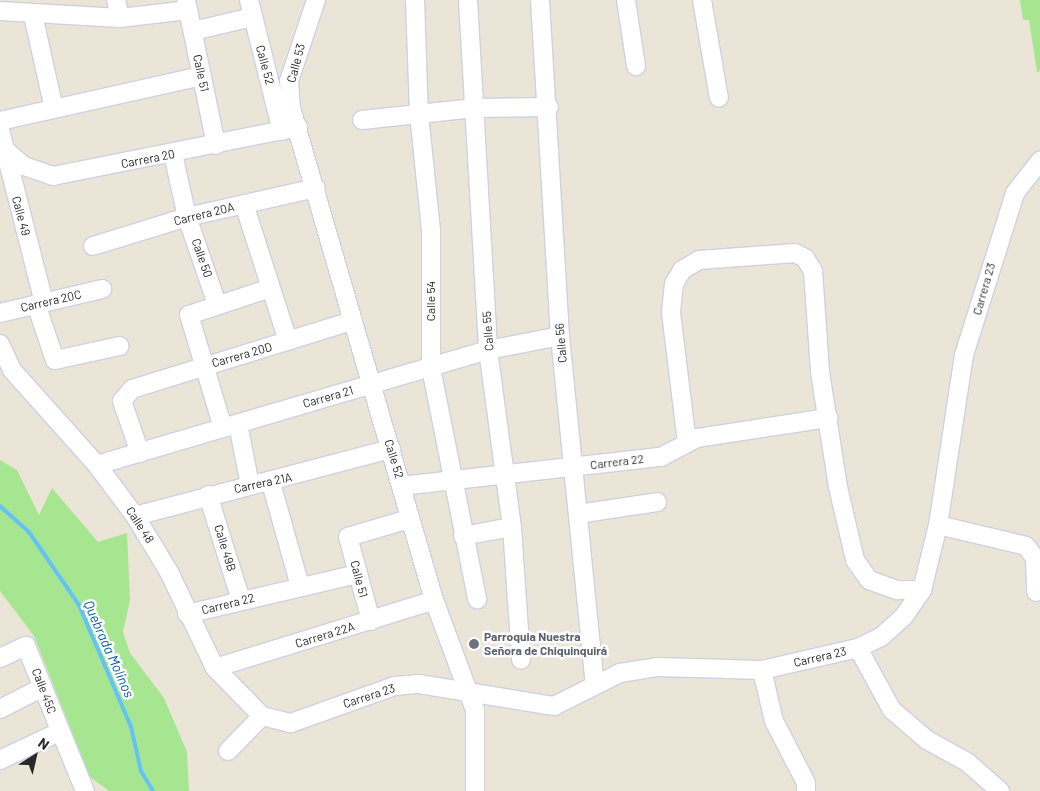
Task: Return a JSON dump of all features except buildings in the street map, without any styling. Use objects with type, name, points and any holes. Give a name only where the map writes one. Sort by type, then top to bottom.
[{"type":"street","points":[[116,0],[120,18]]},
{"type":"street","name":"Calle 53","points":[[290,129],[289,81],[316,0]]},
{"type":"street","name":"Calle 54","points":[[415,0],[419,114],[431,231],[431,368],[450,480],[477,599]]},
{"type":"street","name":"Calle 55","points":[[468,0],[488,350],[512,527],[521,660]]},
{"type":"street","name":"Calle 56","points":[[540,0],[549,106],[560,336],[595,685]]},
{"type":"street","points":[[626,0],[636,66]]},
{"type":"street","points":[[702,0],[720,98]]},
{"type":"street","points":[[0,11],[33,15],[120,18],[187,5]]},
{"type":"street","name":"Calle 51","points":[[187,5],[216,145]]},
{"type":"street","points":[[193,31],[251,8]]},
{"type":"street","name":"Calle 52","points":[[251,8],[290,129],[316,188],[352,321],[402,486],[409,519],[434,600],[475,710],[475,791]]},
{"type":"street","points":[[33,15],[54,109]]},
{"type":"street","points":[[0,121],[202,76]]},
{"type":"street","points":[[362,120],[474,108],[549,106]]},
{"type":"street","name":"Carrera 20","points":[[3,151],[24,166],[53,176],[173,154],[290,129]]},
{"type":"street","name":"Calle 49","points":[[0,130],[3,151],[55,360],[120,346]]},
{"type":"street","name":"Calle 50","points":[[173,154],[187,217],[217,304]]},
{"type":"street","name":"Carrera 23","points":[[262,716],[291,723],[395,686],[419,684],[554,706],[620,673],[657,667],[762,670],[858,648],[894,627],[922,590],[938,525],[964,355],[1015,193],[1040,161]]},
{"type":"street","name":"Carrera 20A","points":[[93,246],[187,217],[316,188]]},
{"type":"street","points":[[244,204],[288,342]]},
{"type":"street","points":[[687,443],[671,312],[674,284],[682,270],[698,260],[795,253],[805,258],[813,271],[828,418],[855,560],[869,580],[898,590],[922,590]]},
{"type":"street","points":[[250,485],[230,426],[204,366],[189,315],[217,304],[270,288]]},
{"type":"street","name":"Carrera 20C","points":[[0,313],[102,289]]},
{"type":"street","name":"Carrera 20D","points":[[140,452],[122,401],[132,389],[352,321]]},
{"type":"street","name":"Carrera 21","points":[[97,465],[488,350],[560,336]]},
{"type":"street","name":"Calle 48","points":[[0,344],[12,370],[97,465],[135,516],[169,572],[187,614],[215,668],[262,716]]},
{"type":"street","name":"Carrera 22","points":[[402,486],[661,457],[687,443],[828,418]]},
{"type":"street","name":"Carrera 21A","points":[[135,516],[208,495],[250,485],[271,483],[390,450]]},
{"type":"street","points":[[271,483],[300,586]]},
{"type":"street","name":"Calle 49B","points":[[208,495],[241,600]]},
{"type":"street","points":[[578,514],[657,502]]},
{"type":"street","name":"Calle 51","points":[[371,621],[348,537],[409,519]]},
{"type":"street","points":[[938,525],[1026,546],[1036,558],[1036,592]]},
{"type":"street","points":[[463,536],[512,527]]},
{"type":"street","name":"Carrera 22","points":[[187,614],[357,574]]},
{"type":"street","name":"Carrera 22A","points":[[215,668],[434,600]]},
{"type":"street","name":"Calle 45C","points":[[0,658],[26,646],[44,687],[59,732],[86,791]]},
{"type":"street","points":[[858,648],[892,710],[927,740],[967,762],[1000,791]]},
{"type":"street","points":[[762,670],[774,721],[806,782],[806,791]]},
{"type":"street","points":[[0,709],[44,687]]},
{"type":"street","points":[[228,750],[262,716]]},
{"type":"street","points":[[0,760],[59,732]]},
{"type":"green space","points":[[1020,0],[1040,0],[1040,71],[1037,72],[1029,20],[1023,20]]},
{"type":"green space","points":[[0,460],[17,470],[39,515],[52,488],[98,542],[127,533],[130,600],[123,632],[130,653],[164,698],[187,752],[189,791],[109,791],[90,777],[34,636],[0,591]]},
{"type":"waterway","name":"Quebrada Molinos","points":[[0,506],[29,532],[79,605],[131,727],[141,771],[153,791]]},
{"type":"place","name":"Parroquia Nuestra Señora de Chiquinquirá","points":[[474,644]]}]
